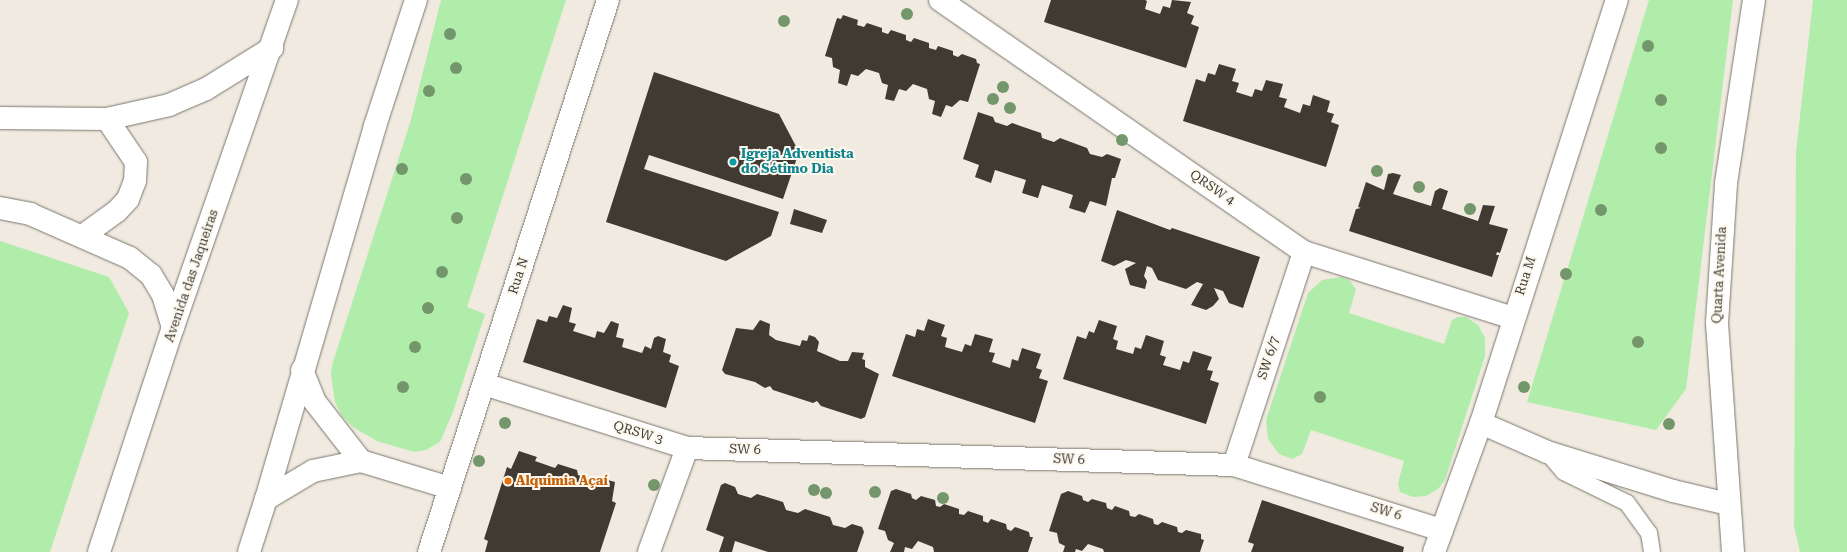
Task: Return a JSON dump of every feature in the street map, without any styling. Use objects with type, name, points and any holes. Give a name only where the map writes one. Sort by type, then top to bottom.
[{"type":"street","name":"Avenida das Jaqueiras","points":[[99,552],[173,327],[272,48],[287,0]]},
{"type":"street","points":[[249,552],[266,499],[302,370],[375,126],[416,0]]},
{"type":"street","name":"Rua N","points":[[429,552],[608,0]]},
{"type":"street","name":"QRSW 4","points":[[940,0],[1304,252],[1513,318]]},
{"type":"street","name":"Rua M","points":[[1434,552],[1481,422],[1513,318],[1617,0]]},
{"type":"street","name":"Quarta Avenida","points":[[1733,552],[1728,504],[1717,323],[1726,183],[1754,0]]},
{"type":"street","points":[[0,118],[107,119],[169,105],[206,89],[272,48]]},
{"type":"street","points":[[84,235],[117,211],[128,199],[135,181],[136,162],[107,119]]},
{"type":"street","points":[[0,208],[30,214],[84,235],[130,258],[152,275],[163,295],[173,327]]},
{"type":"street","name":"SW 6/7","points":[[1234,465],[1304,252]]},
{"type":"street","points":[[302,370],[315,402],[361,461]]},
{"type":"street","name":"QRSW 3","points":[[484,384],[687,448]]},
{"type":"street","points":[[1481,422],[1546,452],[1673,491],[1728,504]]},
{"type":"street","points":[[649,552],[687,448]]},
{"type":"street","name":"SW 6","points":[[687,448],[1234,465],[1442,530]]},
{"type":"street","points":[[266,499],[314,471],[361,461],[450,488]]},
{"type":"lane","points":[[1546,452],[1564,472],[1627,503],[1649,533],[1652,552]]},
{"type":"green space","points":[[441,0],[566,0],[467,307],[485,314],[453,412],[440,442],[426,450],[414,452],[377,441],[353,427],[342,416],[335,402],[331,375],[332,365],[410,123]]},
{"type":"green space","points":[[1649,0],[1733,0],[1686,389],[1656,430],[1527,402]]},
{"type":"green space","points":[[1813,0],[1847,0],[1847,552],[1800,552],[1794,526],[1796,152]]},
{"type":"green space","points":[[0,241],[109,277],[129,313],[50,552],[0,552]]},
{"type":"green space","points":[[1342,277],[1349,280],[1356,289],[1349,313],[1444,344],[1452,320],[1458,317],[1466,317],[1478,325],[1485,338],[1485,356],[1445,480],[1438,489],[1426,496],[1413,497],[1400,492],[1398,483],[1404,461],[1311,430],[1302,454],[1292,459],[1279,454],[1268,439],[1266,420],[1308,293],[1322,280]]},
{"type":"building","points":[[1051,0],[1145,0],[1147,1],[1145,9],[1160,14],[1163,6],[1170,8],[1172,0],[1191,2],[1187,13],[1194,16],[1191,24],[1199,27],[1186,68],[1044,22]]},
{"type":"building","points":[[843,15],[858,20],[857,25],[864,27],[867,23],[882,28],[882,32],[888,34],[891,30],[906,35],[906,40],[911,42],[914,38],[929,43],[929,48],[936,50],[938,46],[953,51],[953,55],[958,57],[962,54],[976,59],[977,63],[980,64],[968,102],[960,100],[952,107],[946,105],[941,117],[932,114],[935,101],[929,99],[927,89],[913,84],[906,91],[899,89],[894,101],[885,99],[888,85],[882,83],[879,73],[866,69],[858,76],[851,74],[847,86],[838,83],[840,70],[833,67],[832,58],[825,56],[837,18],[841,19]]},
{"type":"building","points":[[1219,64],[1236,69],[1232,81],[1239,83],[1236,92],[1252,97],[1255,89],[1262,91],[1266,80],[1283,84],[1279,97],[1287,99],[1284,107],[1300,113],[1303,104],[1310,106],[1313,95],[1330,101],[1327,112],[1334,114],[1331,122],[1339,125],[1326,167],[1183,121],[1196,79],[1205,82],[1208,73],[1215,75]]},
{"type":"building","name":"Igreja Adventista do Sétimo Dia","points":[[654,72],[779,114],[799,152],[783,199],[649,155],[644,169],[779,212],[771,236],[726,261],[606,222]]},
{"type":"building","points":[[978,112],[993,117],[995,122],[1007,126],[1012,123],[1041,133],[1042,138],[1054,142],[1060,138],[1087,148],[1090,154],[1102,157],[1107,154],[1121,159],[1115,178],[1112,178],[1106,206],[1090,201],[1085,213],[1069,208],[1073,195],[1042,185],[1038,198],[1022,193],[1026,180],[995,170],[991,183],[975,177],[979,165],[963,159]]},
{"type":"building","points":[[1393,173],[1401,175],[1393,194],[1431,206],[1435,191],[1440,188],[1448,191],[1442,209],[1478,221],[1483,205],[1495,206],[1489,224],[1508,229],[1500,253],[1497,252],[1496,255],[1499,255],[1492,277],[1349,231],[1356,209],[1361,208],[1358,207],[1366,182],[1384,190],[1388,174]]},
{"type":"building","points":[[794,209],[827,220],[822,233],[790,224]]},
{"type":"building","points":[[1117,210],[1170,230],[1172,228],[1260,257],[1243,308],[1229,303],[1223,291],[1214,288],[1219,299],[1213,306],[1206,310],[1191,305],[1203,284],[1197,282],[1186,289],[1158,280],[1152,268],[1147,266],[1144,276],[1147,281],[1145,289],[1130,285],[1125,269],[1136,263],[1126,260],[1114,266],[1101,261]]},
{"type":"building","points":[[563,305],[572,308],[569,322],[576,324],[573,331],[595,338],[597,331],[604,333],[611,321],[619,324],[616,337],[624,339],[622,347],[642,353],[645,346],[651,349],[654,338],[658,336],[666,339],[663,352],[671,355],[669,362],[679,366],[666,408],[523,362],[537,319],[547,322],[549,316],[557,318]]},
{"type":"building","points":[[928,319],[945,325],[941,336],[947,338],[945,347],[962,352],[965,344],[971,346],[975,334],[993,339],[989,352],[995,353],[992,362],[1010,368],[1012,359],[1018,361],[1022,348],[1041,354],[1036,368],[1042,370],[1039,378],[1048,381],[1035,423],[892,376],[906,334],[915,337],[917,329],[924,331]]},
{"type":"building","points":[[760,320],[770,324],[769,335],[776,340],[800,346],[802,340],[807,341],[809,335],[815,337],[819,342],[817,351],[840,361],[848,361],[852,352],[864,353],[862,359],[865,360],[865,367],[879,374],[865,417],[861,419],[821,406],[817,401],[813,403],[773,390],[770,386],[765,388],[755,382],[725,374],[722,370],[736,328],[753,330]]},
{"type":"building","points":[[1099,320],[1117,326],[1113,339],[1118,341],[1116,349],[1133,354],[1135,347],[1141,349],[1146,335],[1164,341],[1160,355],[1166,357],[1163,365],[1180,370],[1183,361],[1189,363],[1193,351],[1212,357],[1207,370],[1213,371],[1210,380],[1219,383],[1206,424],[1063,379],[1077,336],[1086,339],[1089,331],[1094,333]]},
{"type":"building","points":[[519,451],[537,457],[535,461],[555,468],[558,464],[577,470],[578,475],[596,481],[597,477],[615,482],[612,501],[616,503],[600,552],[485,552],[488,541],[484,539],[507,467],[511,469]]},
{"type":"building","points":[[725,483],[735,487],[738,494],[751,498],[757,494],[783,502],[786,510],[798,513],[805,509],[830,517],[833,525],[845,528],[852,524],[862,527],[864,532],[857,552],[768,552],[735,541],[732,552],[719,552],[724,537],[706,530],[721,485]]},
{"type":"building","points":[[896,489],[911,494],[912,498],[916,500],[921,496],[935,500],[936,506],[940,507],[944,504],[959,509],[959,514],[964,515],[968,511],[983,516],[983,521],[988,523],[991,519],[1006,524],[1007,529],[1011,531],[1015,527],[1029,532],[1030,537],[1033,537],[1028,552],[934,552],[933,547],[918,541],[912,549],[905,547],[904,552],[890,552],[894,543],[888,540],[885,531],[878,529],[891,491]]},
{"type":"building","points":[[1068,491],[1082,496],[1083,500],[1088,502],[1092,499],[1106,503],[1107,508],[1112,510],[1115,506],[1129,511],[1130,516],[1135,517],[1139,514],[1153,519],[1154,524],[1158,525],[1162,522],[1177,527],[1178,532],[1182,533],[1186,530],[1201,534],[1201,539],[1204,540],[1200,552],[1104,552],[1103,549],[1088,544],[1082,551],[1076,549],[1075,552],[1063,552],[1065,546],[1059,543],[1057,533],[1049,531],[1061,494]]},
{"type":"building","points":[[1262,500],[1404,547],[1403,552],[1251,552],[1254,544],[1248,542]]},
{"type":"place","name":"Igreja Adventista do Sétimo Dia","points":[[733,162]]},
{"type":"place","name":"Alquimia Açaí","points":[[508,481]]}]
